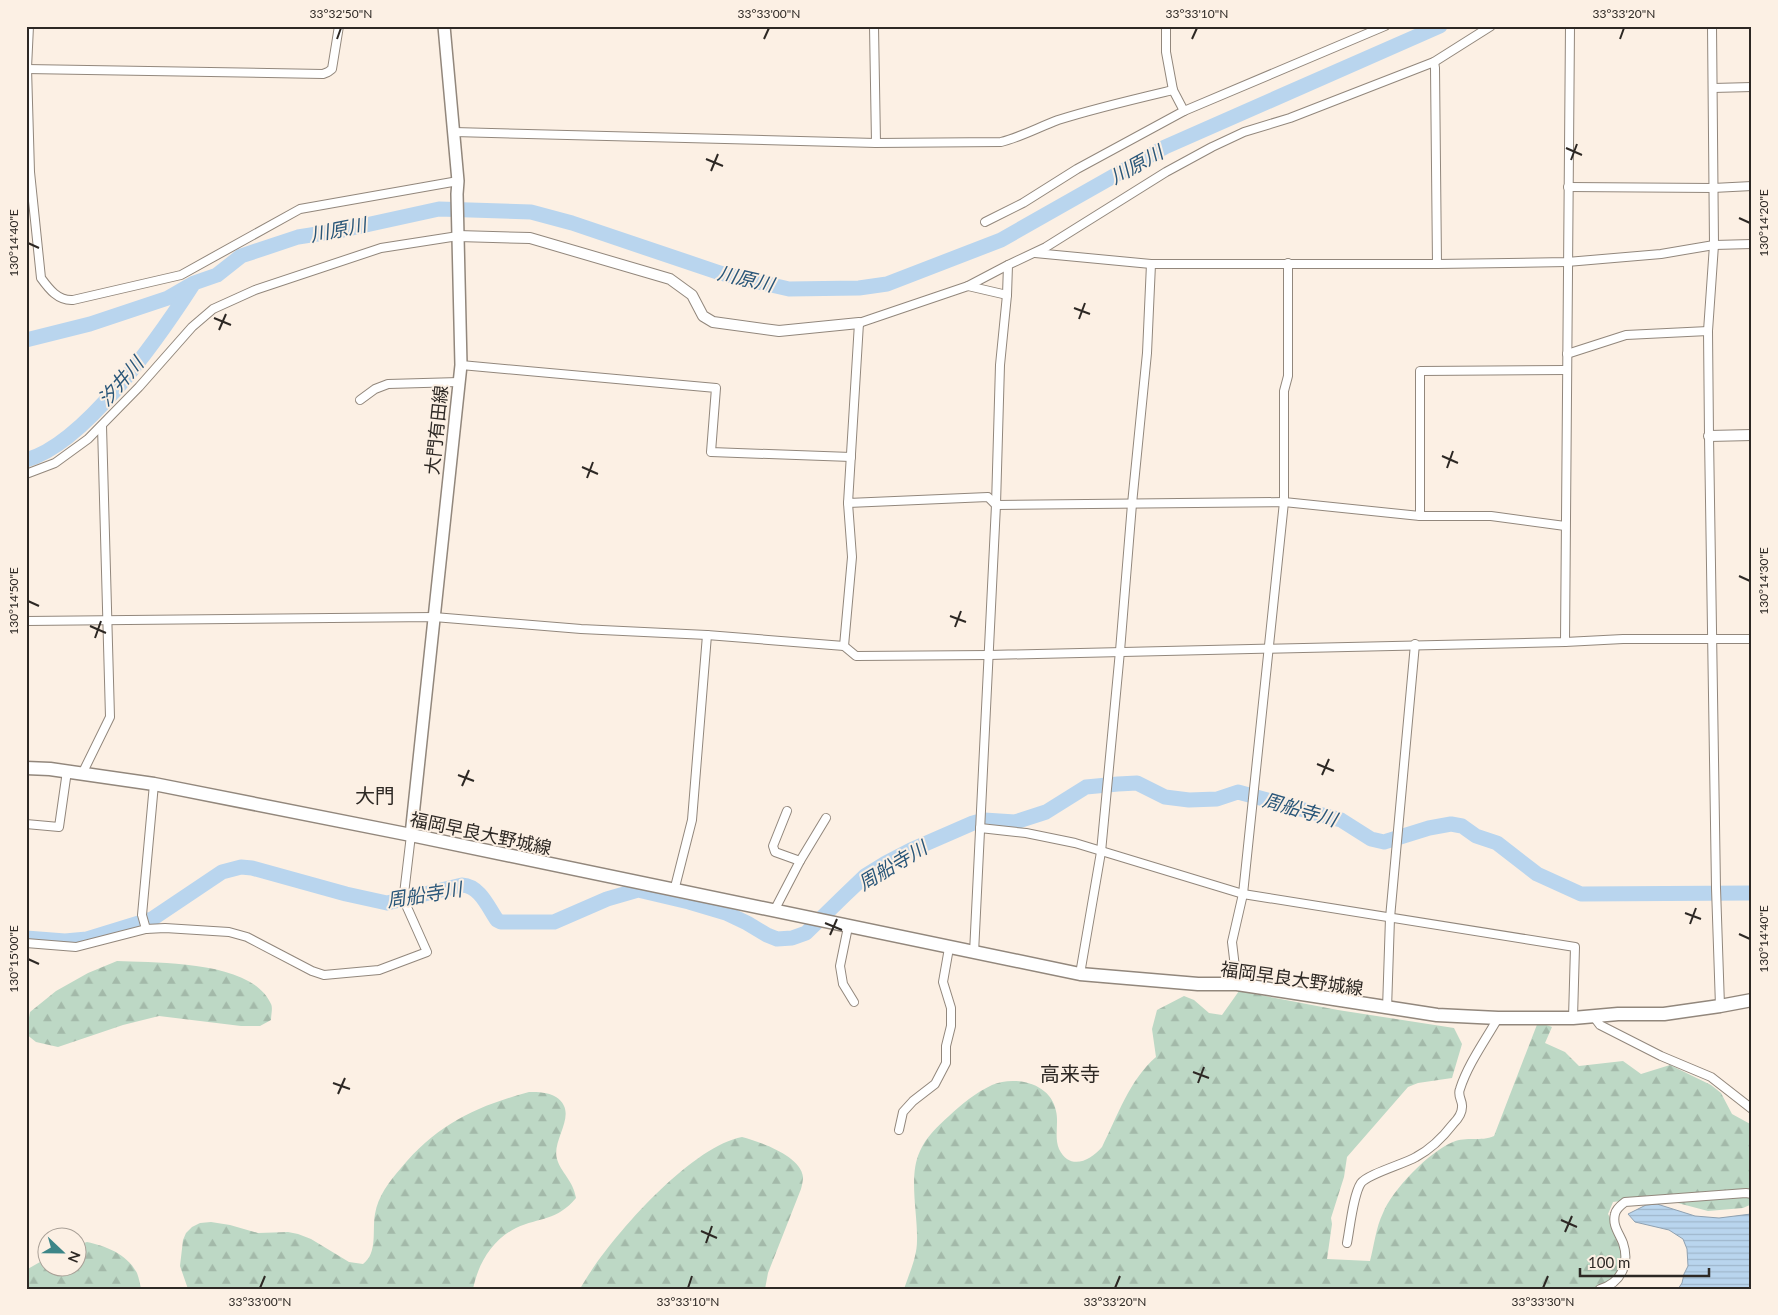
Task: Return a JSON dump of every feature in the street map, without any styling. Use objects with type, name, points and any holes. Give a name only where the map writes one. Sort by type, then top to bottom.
[{"type":"main road","name":"大門有田線","points":[[411,836],[461,365],[458,181],[444,26]]},
{"type":"main road","name":"福岡早良大野城線","points":[[26,768],[67,771],[154,784],[1080,974],[1198,984],[1237,984],[1437,1016],[1573,1018],[1618,1014],[1664,1014],[1752,1000]]},
{"type":"street","points":[[29,26],[27,68],[28,173],[40,278],[51,291],[66,300],[181,275],[300,209],[458,181]]},
{"type":"street","points":[[27,68],[323,74],[332,69],[335,60],[339,26]]},
{"type":"street","points":[[874,26],[876,143]]},
{"type":"street","points":[[1166,26],[1166,52],[1173,90],[1184,111]]},
{"type":"street","points":[[985,222],[1023,203],[1077,169],[1184,111],[1385,26]]},
{"type":"street","points":[[26,474],[55,464],[88,439],[139,387],[192,326],[213,309],[255,290],[381,248],[459,230],[530,238],[670,279],[692,295],[703,316],[713,322],[780,330],[859,323],[968,286],[1066,235],[1166,172],[1212,147],[1244,132],[1290,118],[1434,62],[1491,26]]},
{"type":"street","points":[[1565,642],[1570,26]]},
{"type":"street","points":[[1712,26],[1714,245],[1708,331],[1711,639],[1720,1006]]},
{"type":"street","points":[[1434,62],[1437,264]]},
{"type":"street","points":[[1712,88],[1752,87]]},
{"type":"street","points":[[454,132],[876,143],[1001,142],[1057,121],[1118,103],[1173,90]]},
{"type":"street","points":[[1568,187],[1713,188],[1752,186]]},
{"type":"street","points":[[1034,252],[1150,264],[1437,264],[1567,262],[1661,254],[1714,245],[1752,244]]},
{"type":"street","points":[[1237,984],[1232,942],[1243,894],[1284,502],[1284,391],[1288,376],[1288,263]]},
{"type":"street","points":[[1080,974],[1101,852],[1147,353],[1150,264]]},
{"type":"street","points":[[974,953],[990,655],[1000,365],[1008,265]]},
{"type":"street","points":[[968,286],[1007,295]]},
{"type":"street","points":[[844,646],[852,557],[848,503],[859,323]]},
{"type":"street","points":[[1567,354],[1626,335],[1708,331]]},
{"type":"street","points":[[461,365],[716,388],[711,452],[851,457]]},
{"type":"street","points":[[1420,516],[1420,371],[1566,370]]},
{"type":"street","points":[[360,400],[375,389],[388,384],[459,382]]},
{"type":"street","points":[[82,774],[110,717],[102,426]]},
{"type":"street","points":[[1709,436],[1752,435]]},
{"type":"street","points":[[848,503],[988,497],[996,505],[1284,502],[1420,516],[1491,516],[1566,526]]},
{"type":"street","points":[[26,621],[434,618],[581,629],[707,635],[844,646],[856,656],[990,655],[1565,642],[1623,639],[1752,639]]},
{"type":"street","points":[[674,891],[692,820],[707,635]]},
{"type":"street","points":[[1387,1009],[1390,918],[1415,644]]},
{"type":"street","points":[[26,824],[59,827],[67,771]]},
{"type":"street","points":[[146,929],[142,915],[154,784]]},
{"type":"street","points":[[787,811],[773,846],[775,852],[800,861]]},
{"type":"street","points":[[774,911],[800,861],[826,818]]},
{"type":"street","points":[[980,828],[1026,833],[1075,843],[1243,894],[1575,947],[1573,1018]]},
{"type":"street","points":[[26,943],[76,947],[146,929],[164,928],[229,932],[247,937],[312,971],[324,975],[379,970],[427,952],[406,905],[404,894],[411,836]]},
{"type":"street","points":[[848,927],[840,966],[843,984],[854,1002]]},
{"type":"street","points":[[899,1130],[903,1112],[913,1101],[935,1084],[946,1063],[946,1046],[951,1026],[951,1008],[943,982],[949,948]]},
{"type":"street","points":[[1594,1017],[1600,1025],[1661,1056],[1711,1077],[1752,1109]]},
{"type":"street","points":[[1347,1243],[1356,1197],[1362,1182],[1369,1177],[1426,1152],[1460,1115],[1463,1107],[1458,1095],[1466,1075],[1498,1018]]},
{"type":"street","points":[[1600,1289],[1613,1284],[1620,1277],[1624,1268],[1623,1244],[1616,1229],[1615,1214],[1618,1208],[1625,1202],[1752,1194]]},
{"type":"green space","points":[[117,961],[155,962],[202,967],[245,979],[261,990],[271,1004],[271,1020],[260,1026],[241,1026],[159,1016],[123,1025],[58,1047],[36,1042],[26,1034],[30,1012],[56,991],[88,973]]},
{"type":"green space","points":[[1239,991],[1338,1010],[1454,1028],[1462,1044],[1452,1078],[1418,1083],[1408,1087],[1347,1157],[1344,1177],[1331,1218],[1332,1224],[1327,1259],[1370,1261],[1383,1213],[1394,1193],[1413,1172],[1423,1162],[1453,1142],[1463,1139],[1484,1139],[1494,1136],[1538,1022],[1552,1027],[1545,1043],[1565,1052],[1579,1066],[1623,1061],[1641,1074],[1670,1065],[1711,1085],[1721,1093],[1732,1114],[1752,1125],[1752,1204],[1743,1208],[1708,1211],[1670,1201],[1636,1199],[1613,1202],[1608,1214],[1625,1246],[1623,1272],[1595,1289],[904,1289],[917,1247],[914,1195],[916,1161],[929,1136],[964,1103],[974,1095],[1001,1082],[1021,1081],[1040,1088],[1053,1101],[1057,1116],[1059,1149],[1069,1160],[1080,1162],[1086,1160],[1102,1147],[1131,1087],[1156,1057],[1152,1029],[1157,1010],[1184,996],[1194,1000],[1209,1013],[1222,1015]]},
{"type":"green space","points":[[529,1092],[549,1094],[563,1103],[565,1118],[556,1151],[557,1159],[572,1186],[576,1198],[555,1215],[525,1224],[507,1233],[500,1239],[482,1262],[473,1289],[188,1289],[180,1266],[183,1240],[186,1233],[192,1227],[200,1223],[211,1222],[230,1225],[258,1233],[288,1232],[298,1234],[311,1239],[349,1262],[363,1264],[368,1259],[373,1248],[374,1220],[376,1207],[381,1195],[392,1179],[415,1153],[429,1140],[459,1119],[491,1104]]},
{"type":"green space","points":[[742,1137],[769,1146],[788,1156],[801,1169],[803,1177],[801,1189],[768,1273],[765,1289],[580,1289],[592,1269],[629,1223],[674,1177],[698,1158],[721,1144]]},
{"type":"green space","points":[[88,1242],[109,1249],[128,1261],[137,1273],[141,1289],[26,1289],[26,1270],[38,1263],[38,1278],[88,1278]]},
{"type":"water","points":[[1657,1204],[1695,1216],[1719,1218],[1751,1214],[1752,1289],[1678,1289],[1688,1266],[1687,1249],[1683,1239],[1669,1230],[1635,1222],[1628,1214],[1646,1205]]},
{"type":"waterway","name":"川原川","points":[[26,340],[90,324],[168,298],[194,283],[217,275],[241,256],[298,237],[343,230],[439,209],[531,212],[572,223],[720,273],[789,289],[859,288],[887,284],[1001,240],[1165,147],[1440,26]]},
{"type":"waterway","name":"汐井川","points":[[26,460],[49,450],[72,433],[96,411],[141,359],[192,286]]},
{"type":"waterway","name":"周船寺川","points":[[26,938],[65,941],[87,939],[152,919],[222,872],[241,867],[252,868],[346,894],[387,903],[462,885],[468,886],[479,893],[497,920],[501,922],[554,922],[607,899],[638,890],[726,913],[777,939],[792,938],[806,933],[865,876],[911,850],[973,823],[984,820],[1015,822],[1046,812],[1086,787],[1137,783],[1165,797],[1189,800],[1217,799],[1238,792],[1341,820],[1371,839],[1384,842],[1429,828],[1451,824],[1462,826],[1476,836],[1497,843],[1537,874],[1581,894],[1752,893]]},
{"type":"district","name":"大門","points":[[375,795]]},
{"type":"district","name":"高来寺","points":[[1070,1073]]}]
